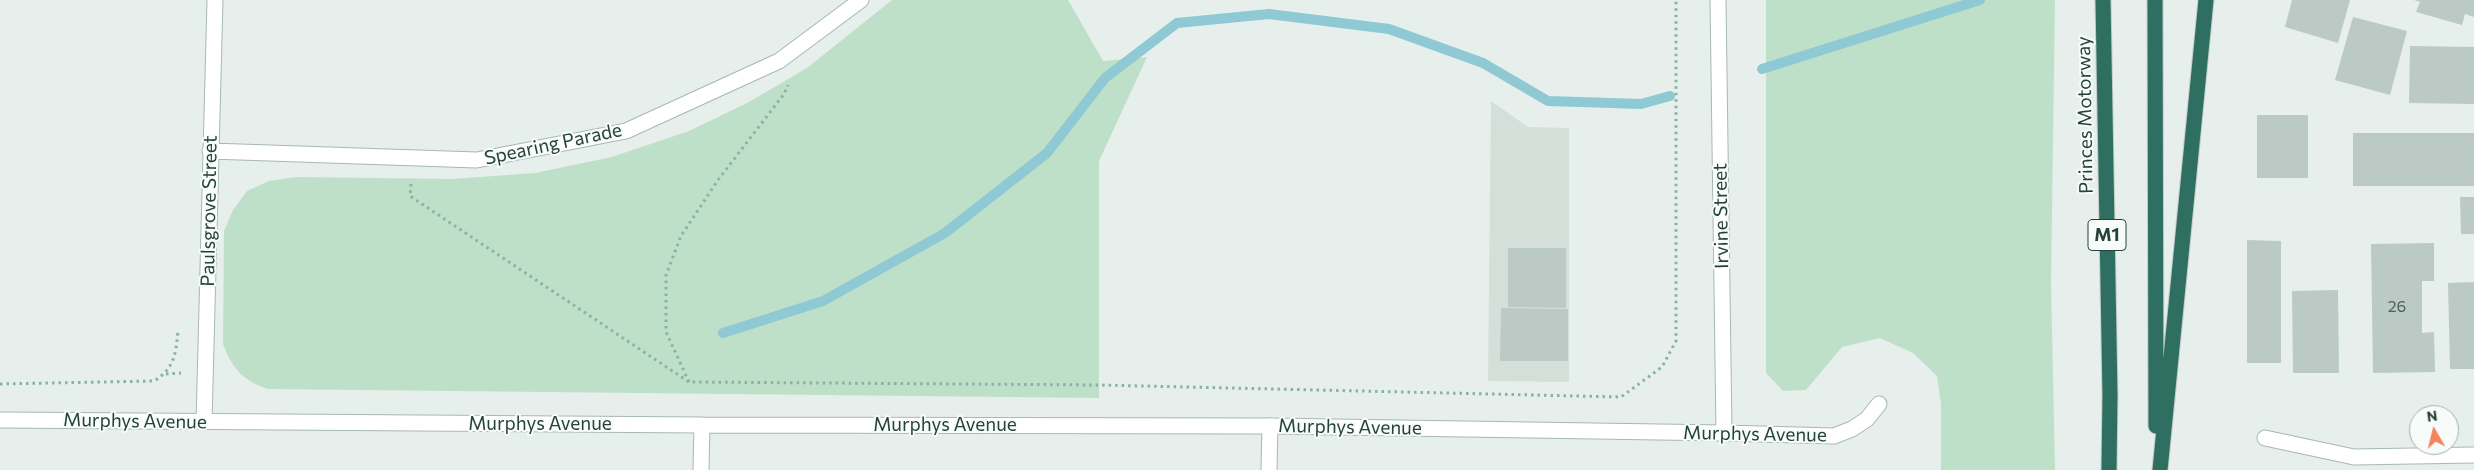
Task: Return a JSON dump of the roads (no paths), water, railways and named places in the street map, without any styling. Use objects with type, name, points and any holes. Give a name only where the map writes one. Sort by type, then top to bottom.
[{"type":"highway","name":"Princes Motorway","points":[[2103,0],[2110,385],[2109,470]]},
{"type":"highway","points":[[2155,0],[2156,470]]},
{"type":"highway","points":[[2160,470],[2206,0]]},
{"type":"street","name":"Paulsgrove Street","points":[[204,422],[215,0]]},
{"type":"street","name":"Spearing Parade","points":[[210,151],[477,160],[626,131],[779,61],[862,0]]},
{"type":"street","name":"Irvine Street","points":[[1718,0],[1724,433]]},
{"type":"street","name":"Murphys Avenue","points":[[0,420],[702,425],[1270,426],[1834,436],[1852,429],[1867,419],[1878,404]]},
{"type":"street","points":[[701,470],[702,425]]},
{"type":"street","points":[[1269,470],[1270,426]]},
{"type":"street","points":[[2264,438],[2354,457],[2474,455]]},
{"type":"waterway","points":[[1762,69],[1980,0]]},
{"type":"waterway","points":[[723,333],[823,301],[945,233],[1047,153],[1105,78],[1177,23],[1269,14],[1389,29],[1483,63],[1548,101],[1641,104],[1670,96]]}]
